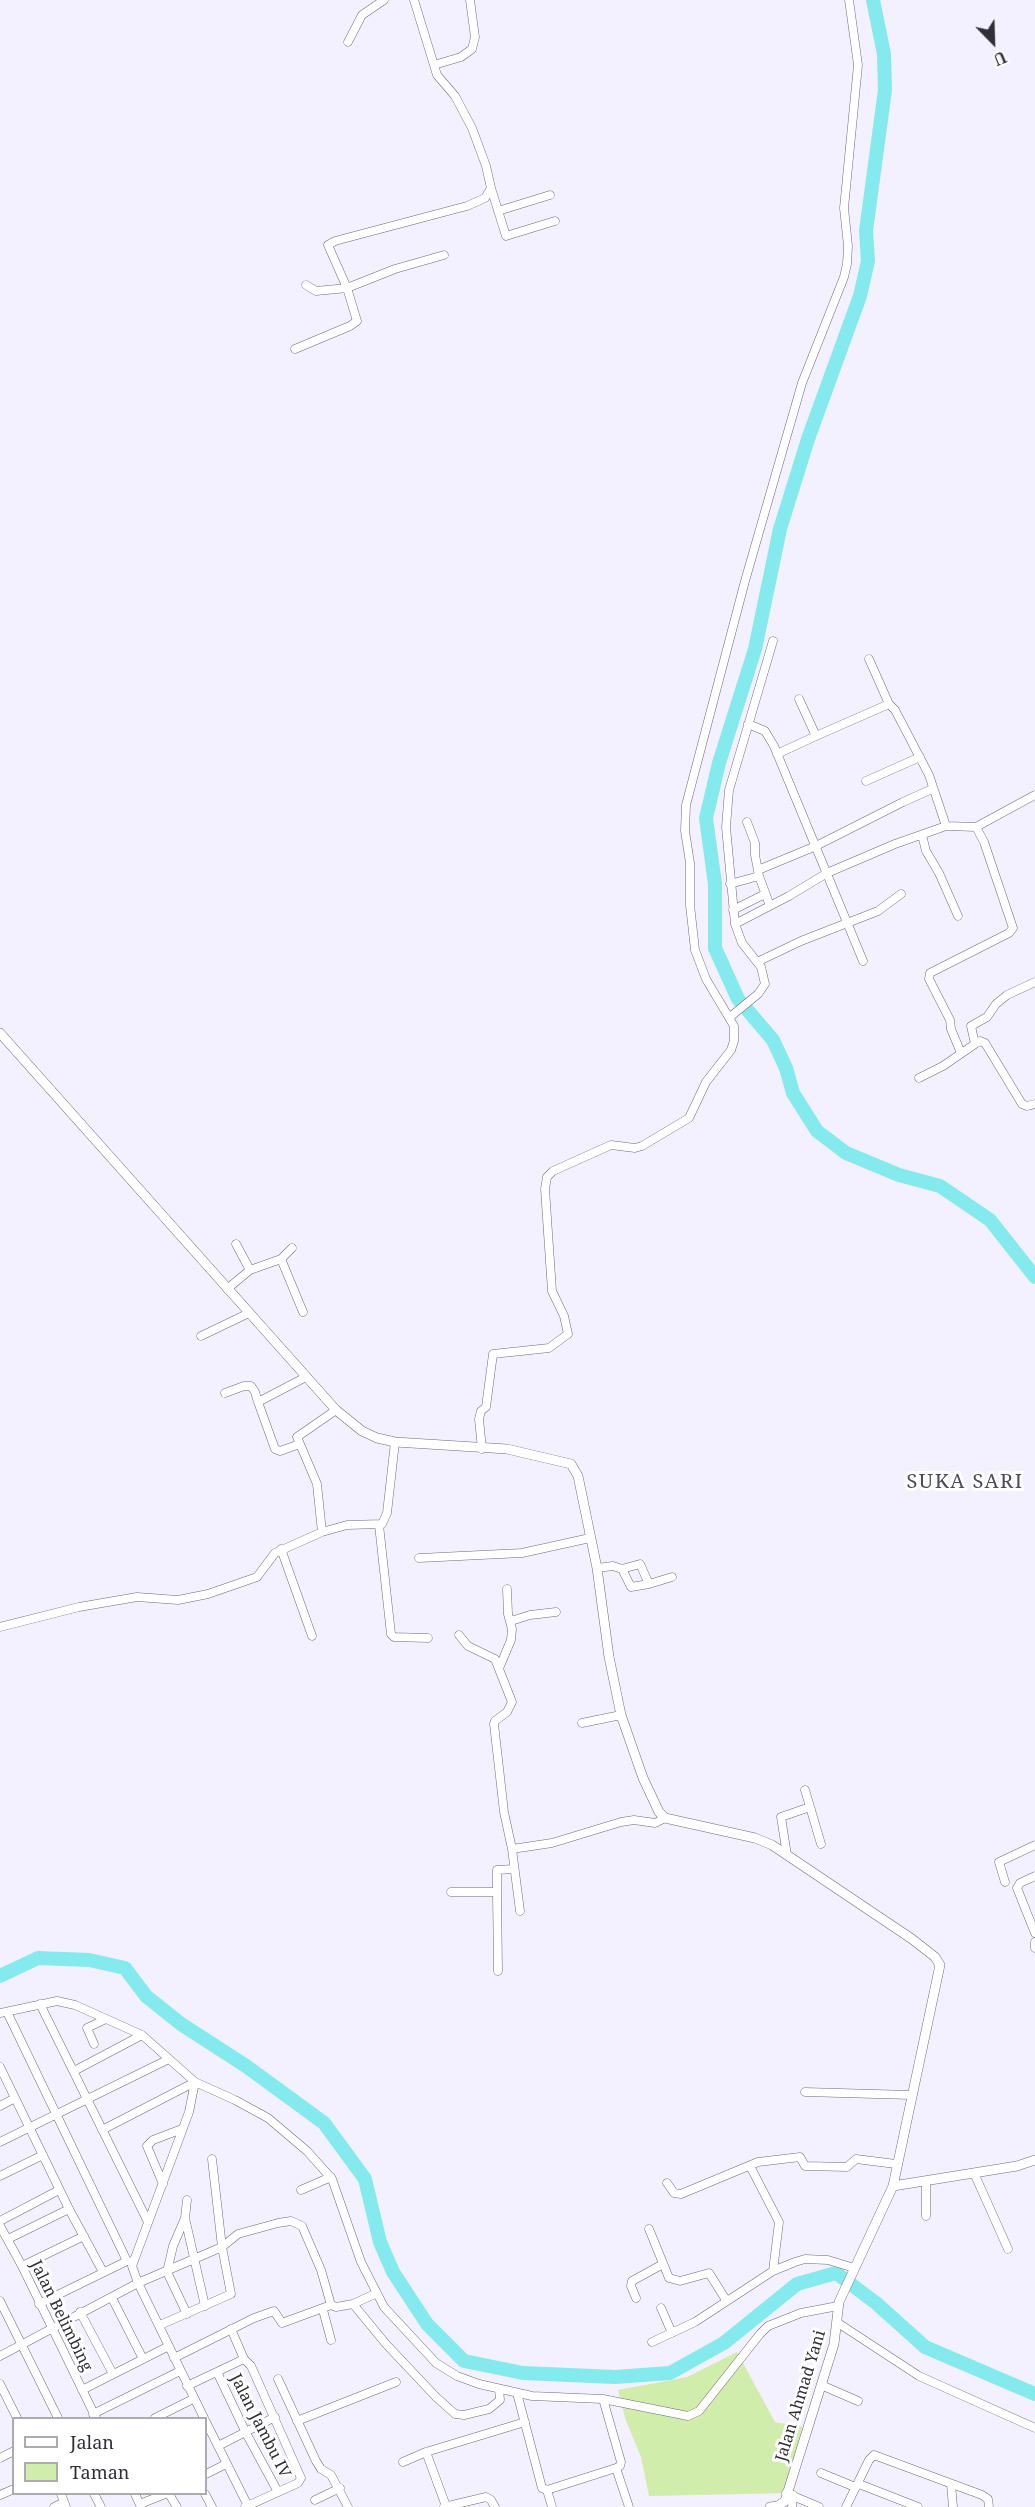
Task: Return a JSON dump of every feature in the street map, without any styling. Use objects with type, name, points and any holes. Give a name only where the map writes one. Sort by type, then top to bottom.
[{"type":"street","points":[[348,42],[362,15],[384,0]]},
{"type":"street","points":[[414,0],[437,75],[455,96],[472,128],[486,166],[506,236],[555,221]]},
{"type":"street","points":[[434,65],[461,57],[472,49],[475,37],[470,0]]},
{"type":"street","points":[[482,1449],[479,1419],[481,1411],[486,1407],[493,1354],[549,1348],[568,1334],[564,1316],[552,1291],[545,1189],[547,1177],[553,1171],[611,1144],[635,1148],[642,1146],[689,1118],[706,1082],[731,1050],[733,1014],[706,978],[695,950],[690,905],[690,863],[685,831],[686,804],[745,581],[802,383],[847,264],[848,246],[844,208],[858,64],[849,0]]},
{"type":"street","points":[[295,349],[355,324],[356,313],[328,245],[335,241],[466,206],[485,198],[491,188]]},
{"type":"street","points":[[498,211],[550,195]]},
{"type":"street","points":[[306,285],[316,291],[347,288],[395,269],[444,255]]},
{"type":"street","points":[[733,1014],[758,994],[765,984],[763,972],[742,943],[735,924],[726,827],[728,802],[773,641]]},
{"type":"street","points":[[868,659],[889,704],[895,710],[929,775],[946,826]]},
{"type":"street","points":[[799,699],[816,736]]},
{"type":"street","points":[[777,754],[889,704]]},
{"type":"street","points":[[748,724],[765,731],[777,754],[863,961]]},
{"type":"street","points":[[866,781],[920,757]]},
{"type":"street","points":[[730,884],[759,873],[932,789]]},
{"type":"street","points":[[735,924],[827,873],[895,843],[946,826],[976,826],[1035,795]]},
{"type":"street","points":[[747,822],[755,843],[759,873],[770,906]]},
{"type":"street","points":[[961,1053],[951,1029],[950,1020],[929,979],[930,973],[1009,933],[1013,928],[984,842],[976,826]]},
{"type":"street","points":[[922,835],[926,851],[939,873],[958,916]]},
{"type":"street","points":[[733,910],[765,894]]},
{"type":"street","points":[[757,962],[847,921],[878,911],[901,894]]},
{"type":"street","points":[[975,1044],[971,1026],[987,1017],[1006,995],[1035,982]]},
{"type":"street","points":[[0,1034],[336,1410],[362,1431],[377,1438],[395,1442],[514,1450],[571,1464],[578,1476],[591,1538],[609,1657],[621,1714],[643,1778],[659,1812],[665,1818],[762,1840],[787,1855]]},
{"type":"street","points":[[919,1078],[943,1066],[980,1041],[985,1043],[1022,1104],[1027,1106],[1035,1104]]},
{"type":"street","points":[[236,1244],[250,1270]]},
{"type":"street","points":[[227,1289],[250,1270],[281,1259],[292,1248]]},
{"type":"street","points":[[281,1259],[303,1312]]},
{"type":"street","points":[[201,1336],[249,1313]]},
{"type":"street","points":[[258,1402],[306,1377]]},
{"type":"street","points":[[225,1394],[244,1386],[251,1386],[277,1451],[300,1444]]},
{"type":"street","points":[[322,1532],[317,1484],[297,1437],[336,1410]]},
{"type":"street","points":[[0,1627],[79,1607],[137,1597],[178,1600],[217,1591],[257,1577],[271,1556],[281,1549],[322,1532],[347,1525],[379,1525],[386,1518],[395,1442]]},
{"type":"street","points":[[379,1525],[391,1634],[394,1637],[428,1638]]},
{"type":"street","points":[[419,1558],[540,1551],[552,1548],[556,1544],[591,1538]]},
{"type":"street","points":[[281,1549],[312,1636]]},
{"type":"street","points":[[597,1568],[614,1566],[622,1569],[640,1564],[649,1584]]},
{"type":"street","points":[[622,1569],[632,1587],[672,1577]]},
{"type":"street","points":[[500,1666],[511,1640],[507,1589]]},
{"type":"street","points":[[511,1621],[530,1615],[556,1612]]},
{"type":"street","points":[[459,1635],[468,1646],[491,1656],[500,1666],[512,1703],[507,1712],[494,1724],[504,1812],[516,1863],[514,1869],[520,1911]]},
{"type":"street","points":[[582,1723],[621,1714]]},
{"type":"street","points":[[805,1790],[821,1844]]},
{"type":"street","points":[[787,1855],[781,1817],[810,1807]]},
{"type":"street","points":[[512,1849],[552,1843],[621,1822],[633,1820],[655,1823],[665,1818]]},
{"type":"street","points":[[1005,1882],[999,1862],[1035,1845]]},
{"type":"street","name":"Jalan Ahmad Yani","points":[[787,1855],[912,1939],[940,1965],[892,2186],[838,2304],[838,2323],[834,2344],[790,2494]]},
{"type":"street","points":[[498,1971],[496,1870],[514,1869]]},
{"type":"street","points":[[1035,1876],[1017,1885],[1031,1911],[1035,1933]]},
{"type":"street","points":[[451,1892],[497,1892]]},
{"type":"street","points":[[1035,1942],[1035,1948]]},
{"type":"street","points":[[203,2417],[130,2262],[3,2012],[40,2004],[68,2002],[142,2035],[195,2082],[268,2118],[307,2151],[331,2177],[361,2262],[384,2307],[436,2363],[457,2376],[517,2394],[603,2399],[682,2416],[693,2415],[718,2389],[768,2326],[801,2313],[838,2304]]},
{"type":"street","points":[[40,2004],[148,2222]]},
{"type":"street","points":[[94,2044],[87,2028],[106,2019]]},
{"type":"street","points":[[74,2071],[142,2035]]},
{"type":"street","points":[[0,2142],[170,2059]]},
{"type":"street","points":[[0,2067],[59,2190],[102,2272]]},
{"type":"street","points":[[39,2304],[102,2272],[130,2262],[163,2184],[191,2106],[195,2082]]},
{"type":"street","points":[[102,2130],[195,2082]]},
{"type":"street","points":[[805,2092],[911,2095]]},
{"type":"street","points":[[0,2106],[15,2098]]},
{"type":"street","points":[[163,2184],[147,2146],[153,2140],[182,2129]]},
{"type":"street","points":[[0,2176],[43,2155]]},
{"type":"street","points":[[667,2183],[674,2193],[681,2193],[765,2160],[800,2157],[805,2166],[847,2167],[856,2159],[896,2164]]},
{"type":"street","points":[[160,2325],[231,2294],[222,2247],[212,2159]]},
{"type":"street","points":[[892,2186],[1017,2166],[1035,2160]]},
{"type":"street","points":[[750,2166],[779,2222],[773,2271]]},
{"type":"street","points":[[974,2173],[1008,2249]]},
{"type":"street","points":[[301,2190],[331,2177]]},
{"type":"street","points":[[926,2181],[926,2216]]},
{"type":"street","points":[[0,2225],[59,2190]]},
{"type":"street","points":[[187,2200],[185,2218],[173,2246],[167,2272],[188,2314]]},
{"type":"street","points":[[8,2239],[69,2209]]},
{"type":"street","points":[[185,2218],[205,2306]]},
{"type":"street","points":[[0,2356],[138,2283],[222,2247],[249,2229],[278,2223],[298,2223],[304,2229],[321,2270],[331,2340]]},
{"type":"street","name":"Jalan Belimbing","points":[[0,2225],[94,2416]]},
{"type":"street","points":[[649,2229],[668,2276],[674,2281],[709,2274],[726,2300]]},
{"type":"street","points":[[22,2266],[84,2236]]},
{"type":"street","points":[[652,2342],[695,2322],[773,2271],[804,2259],[834,2260],[853,2271]]},
{"type":"street","points":[[636,2298],[630,2284],[632,2281],[663,2264]]},
{"type":"street","points":[[174,2358],[231,2329],[274,2311],[282,2323],[327,2307],[353,2304],[377,2293]]},
{"type":"street","points":[[112,2298],[142,2359]]},
{"type":"street","points":[[0,2301],[58,2417]]},
{"type":"street","points":[[353,2304],[386,2344],[455,2414],[464,2415],[489,2409],[500,2400],[499,2389]]},
{"type":"street","points":[[661,2308],[672,2333]]},
{"type":"street","points":[[80,2312],[113,2374]]},
{"type":"street","points":[[838,2323],[920,2376],[1035,2428]]},
{"type":"street","points":[[208,2432],[218,2446],[246,2506],[298,2483],[301,2478],[275,2417],[231,2329]]},
{"type":"street","points":[[82,2390],[169,2346]]},
{"type":"street","points":[[187,2386],[244,2359]]},
{"type":"street","points":[[94,2416],[180,2371]]},
{"type":"street","name":"Jalan Jambu IV","points":[[217,2372],[278,2492]]},
{"type":"street","points":[[278,2379],[319,2467],[331,2475],[340,2488],[348,2507]]},
{"type":"street","points":[[297,2421],[396,2382]]},
{"type":"street","points":[[0,2384],[16,2417]]},
{"type":"street","points":[[821,2385],[858,2401]]},
{"type":"street","points":[[517,2394],[542,2488],[547,2490],[616,2468],[621,2462],[603,2399]]},
{"type":"street","points":[[157,2417],[193,2399]]},
{"type":"street","points":[[218,2446],[275,2417]]},
{"type":"street","points":[[403,2462],[426,2452],[525,2422]]},
{"type":"street","points":[[426,2452],[445,2506],[486,2497],[495,2507]]},
{"type":"street","points":[[846,2507],[869,2460],[874,2455],[982,2494],[988,2499],[988,2507]]},
{"type":"street","points":[[207,2474],[226,2464]]},
{"type":"street","points":[[616,2468],[630,2507]]},
{"type":"street","points":[[821,2473],[918,2507]]},
{"type":"street","points":[[951,2484],[954,2507]]},
{"type":"street","points":[[315,2500],[340,2488]]},
{"type":"street","points":[[547,2490],[552,2507]]},
{"type":"street","points":[[770,2507],[783,2503],[790,2494]]},
{"type":"street","points":[[790,2494],[792,2507]]},
{"type":"street","points":[[790,2494],[819,2507]]},
{"type":"street","points":[[141,2506],[163,2495]]},
{"type":"street","points":[[54,2507],[65,2504]]},
{"type":"green space","points":[[737,2352],[775,2422],[802,2427],[788,2493],[649,2496],[641,2457],[626,2421],[618,2390],[687,2377]]},
{"type":"waterway","points":[[873,0],[884,54],[885,90],[866,231],[868,261],[860,296],[808,439],[780,529],[755,649],[719,763],[706,818],[715,884],[715,948],[738,999],[773,1040],[786,1068],[793,1093],[817,1131],[846,1153],[899,1175],[940,1186],[990,1220],[1035,1277]]},
{"type":"waterway","points":[[0,1976],[38,1958],[89,1960],[125,1968],[146,1996],[181,2024],[246,2066],[324,2123],[365,2179],[380,2242],[393,2272],[427,2324],[464,2361],[523,2373],[615,2377],[670,2373],[724,2343],[797,2284],[836,2273],[876,2303],[925,2347],[1035,2394]]},
{"type":"district","name":"SUKA SARI","points":[[965,1482]]}]
